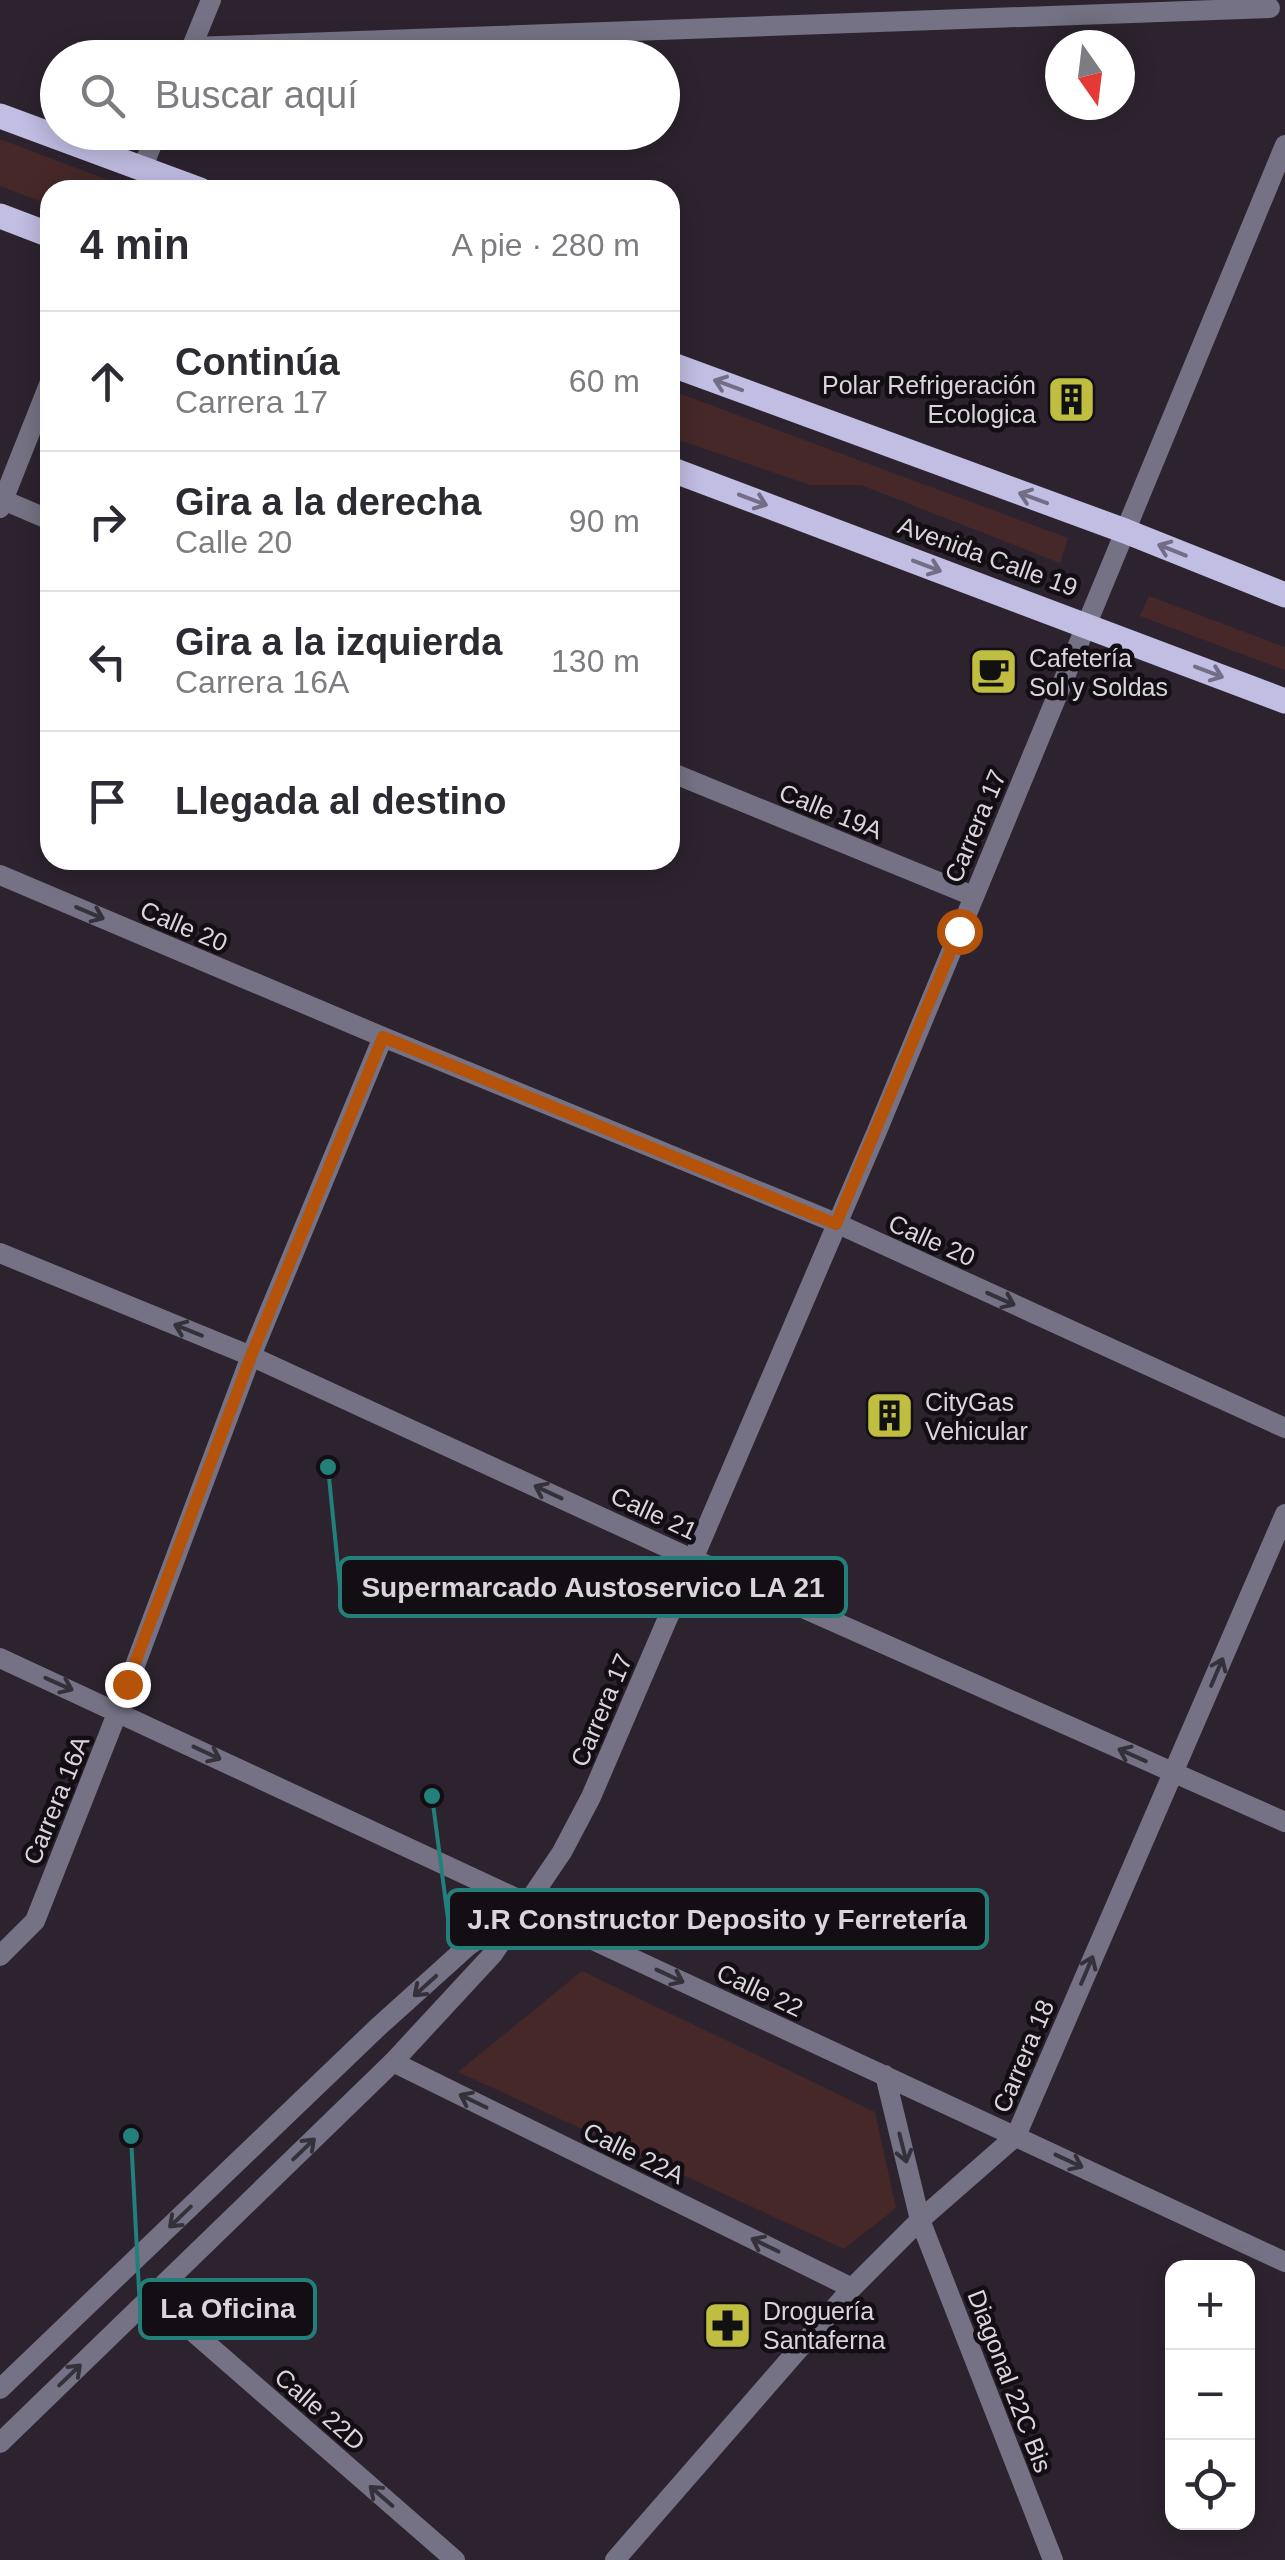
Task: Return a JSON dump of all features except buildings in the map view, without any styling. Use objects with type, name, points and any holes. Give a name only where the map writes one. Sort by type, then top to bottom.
[{"type":"main road","points":[[0,116],[40,131]]},
{"type":"main road","points":[[91,150],[172,180]]},
{"type":"main road","points":[[0,216],[40,231]]},
{"type":"main road","points":[[680,368],[1125,531],[1285,595]]},
{"type":"main road","name":"Avenida Calle 19","points":[[680,473],[1285,702]]},
{"type":"street","points":[[195,40],[211,0]]},
{"type":"street","points":[[1249,0],[1277,11]]},
{"type":"street","points":[[508,40],[1277,11]]},
{"type":"street","name":"Carrera 17","points":[[0,2443],[393,2062],[494,1954],[562,1852],[591,1796],[836,1224],[1285,145]]},
{"type":"street","points":[[142,169],[150,150]]},
{"type":"street","points":[[40,407],[1,504],[40,517]]},
{"type":"street","name":"Calle 19A","points":[[680,776],[973,896]]},
{"type":"street","name":"Calle 20","points":[[0,875],[836,1224],[1285,1428]]},
{"type":"street","name":"Carrera 16A","points":[[0,1956],[35,1921],[251,1356],[383,1037]]},
{"type":"street","name":"Calle 21","points":[[0,1253],[251,1356],[692,1559],[1285,1822]]},
{"type":"street","name":"Carrera 18","points":[[615,2560],[852,2288],[920,2220],[1016,2136],[1285,1514]]},
{"type":"street","name":"Calle 22","points":[[0,1658],[528,1904],[582,1936],[1285,2262]]},
{"type":"street","name":"Carrera 17","points":[[0,2389],[377,2028],[468,1946],[528,1904]]},
{"type":"street","name":"Calle 22A","points":[[393,2062],[852,2288]]},
{"type":"street","name":"Diagonal 22C Bis","points":[[886,2076],[920,2220],[1053,2560]]},
{"type":"street","name":"Calle 22D","points":[[152,2296],[455,2560]]},
{"type":"shaded area","points":[[0,139],[108,180],[40,180],[40,201],[0,186]]},
{"type":"shaded area","points":[[680,394],[1068,538],[1060,563],[861,485],[810,485],[680,440]]},
{"type":"shaded area","points":[[1149,596],[1285,647],[1285,670],[1140,616]]},
{"type":"shaded area","points":[[582,1971],[875,2112],[896,2208],[844,2249],[458,2072]]},
{"type":"place","name":"Polar Refrigeración Ecologica","points":[[1071,399]]},
{"type":"place","name":"Cafetería Sol y Soldas","points":[[994,672]]},
{"type":"place","name":"CityGas Vehicular","points":[[890,1416]]},
{"type":"place","name":"Supermarcado Austoservico LA 21","points":[[328,1467]]},
{"type":"place","name":"J.R Constructor Deposito y Ferretería","points":[[432,1796]]},
{"type":"place","name":"La Oficina","points":[[131,2136]]},
{"type":"place","name":"Droguería Santaferna","points":[[728,2325]]},
{"type":"route","points":[[127,1684],[251,1356],[383,1037],[836,1224],[959,931]]}]
